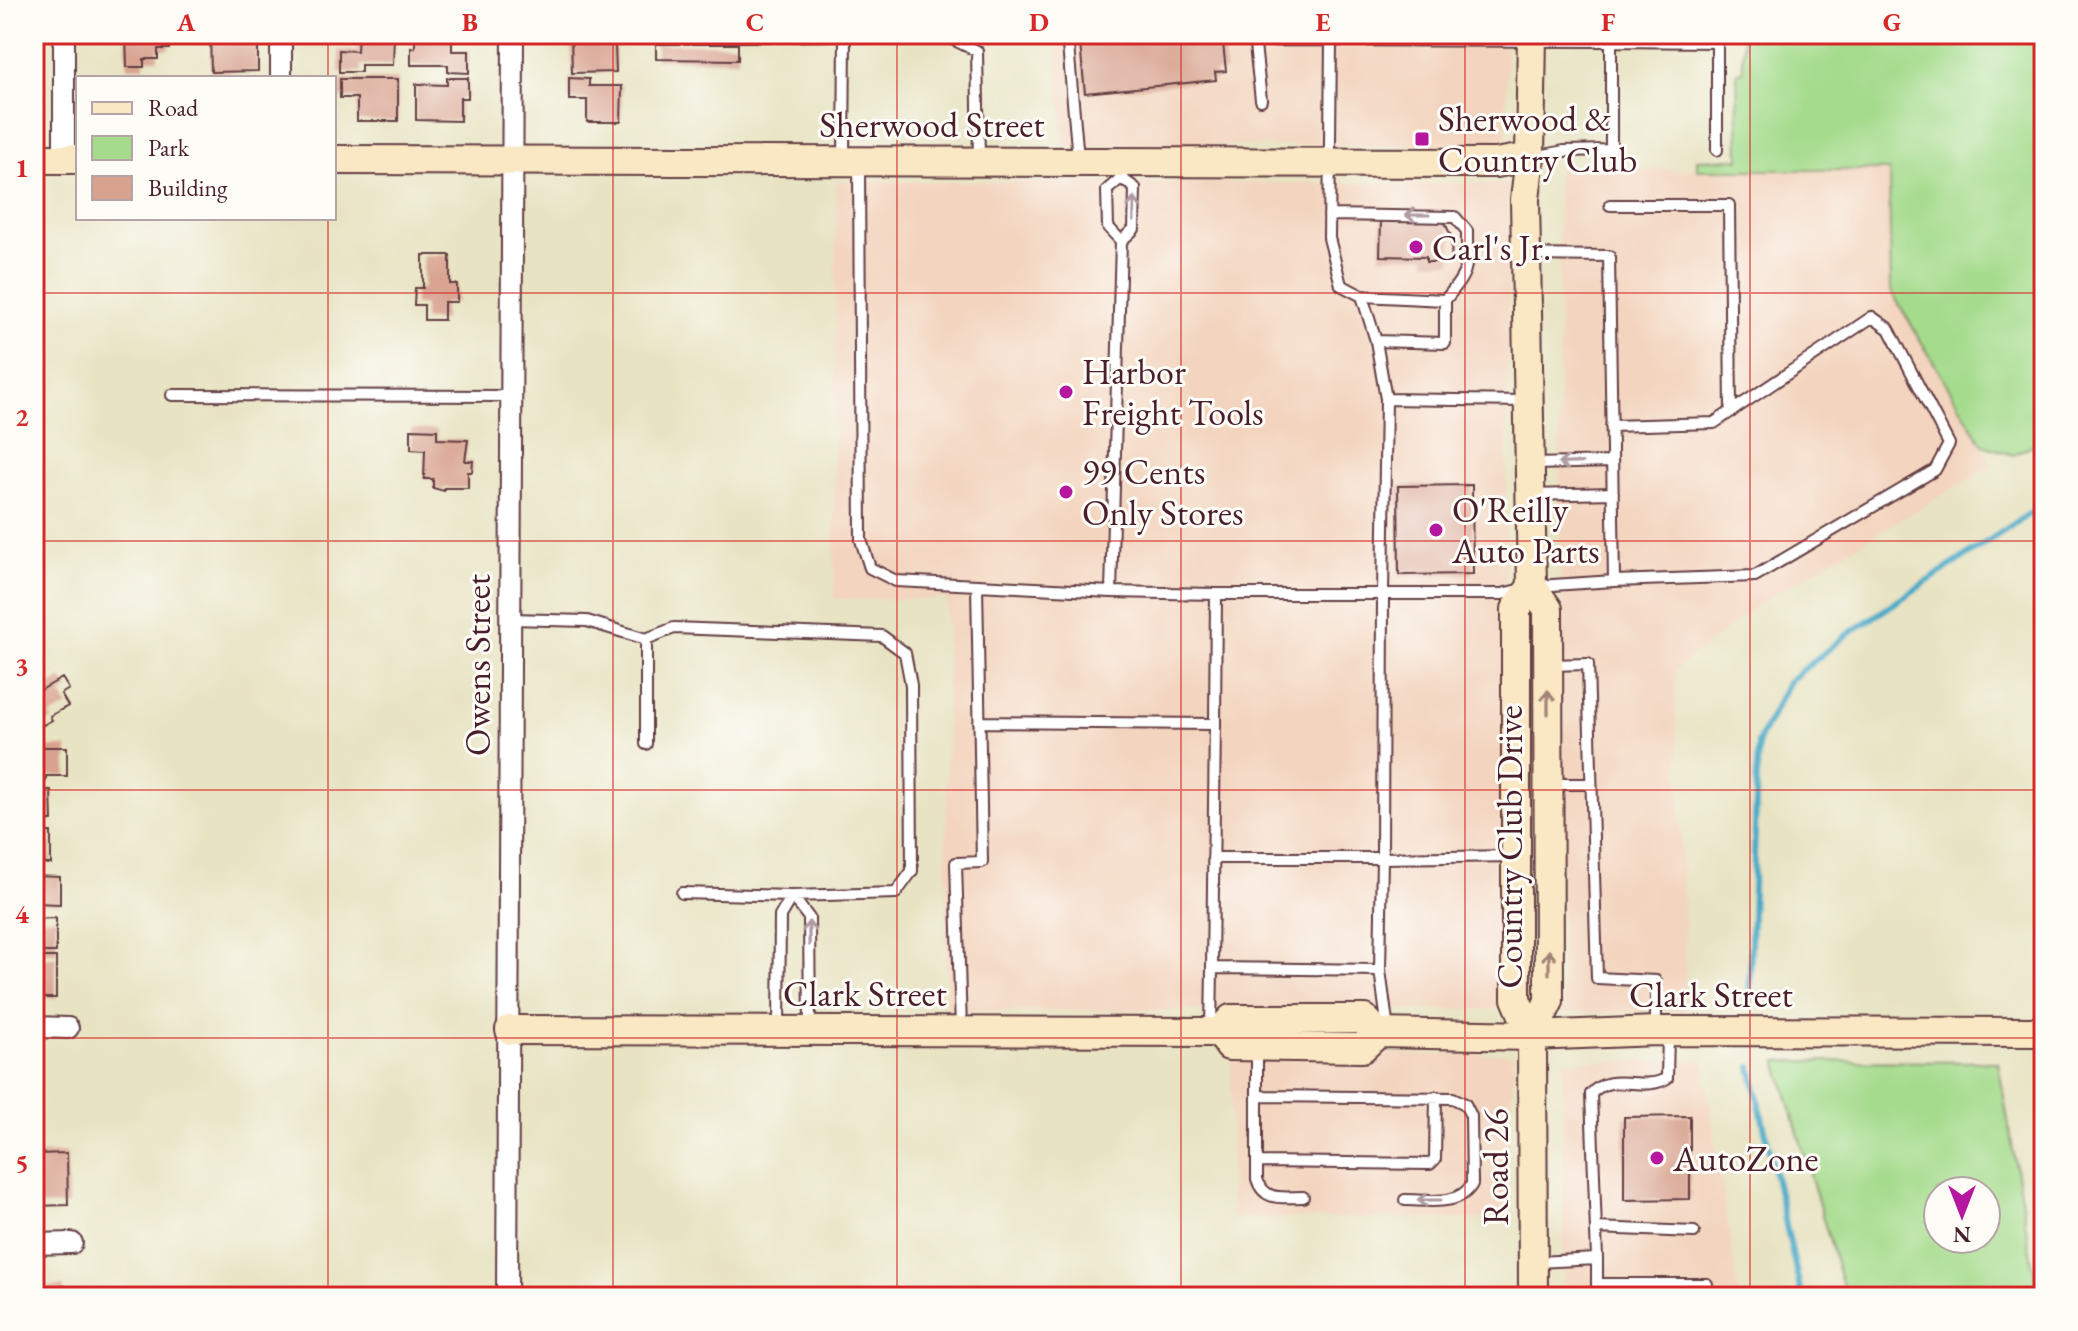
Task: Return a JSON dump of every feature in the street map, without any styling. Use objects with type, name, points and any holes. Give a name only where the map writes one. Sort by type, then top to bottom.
[{"type":"street","points":[[34,159],[71,159],[64,34]]},
{"type":"street","points":[[281,34],[281,76]]},
{"type":"street","name":"Owens Street","points":[[507,1297],[513,34]]},
{"type":"street","name":"Country Club Drive","points":[[1532,37],[1530,157],[1525,199],[1528,464],[1532,586],[1548,609],[1549,784],[1549,1001],[1532,1036]]},
{"type":"street","name":"Sherwood Street","points":[[336,160],[1078,162],[1121,170],[1331,163],[1496,163],[1530,157]]},
{"type":"street","name":"Country Club Drive","points":[[1532,586],[1516,609],[1516,999],[1532,1036]]},
{"type":"street","name":"Clark Street","points":[[510,1030],[1215,1032],[1231,1019],[1365,1019],[1384,1033],[1532,1036],[1662,1031],[2044,1032]]},
{"type":"street","points":[[1257,1047],[1261,1034],[1334,1032],[1343,1027],[1347,1019]]},
{"type":"street","points":[[34,1027],[68,1028]]},
{"type":"street","name":"Clark Street","points":[[1215,1032],[1229,1046],[1362,1048],[1384,1033]]},
{"type":"street","name":"Road 26","points":[[1532,1036],[1533,1297]]},
{"type":"street","points":[[34,1244],[72,1243]]},
{"type":"lane","points":[[667,34],[672,37],[908,34]]},
{"type":"lane","points":[[942,34],[977,51],[979,161]]},
{"type":"lane","points":[[1067,34],[1078,162]]},
{"type":"lane","points":[[845,35],[852,161],[861,540],[870,568],[896,581],[1216,594],[1502,594],[1532,586],[1755,576],[1935,470],[1949,444],[1889,329],[1872,317],[1714,423],[1611,426]]},
{"type":"lane","points":[[1261,100],[1254,37],[1331,41],[1458,37],[1611,41],[1681,38],[1717,42],[1717,150]]},
{"type":"lane","points":[[1331,41],[1329,238],[1341,285],[1362,296],[1445,300]]},
{"type":"lane","points":[[1530,157],[1564,151],[1611,150],[1611,41]]},
{"type":"lane","points":[[1111,592],[1121,241],[1108,227],[1107,190],[1121,170],[1135,188],[1134,229],[1121,241]]},
{"type":"lane","points":[[1610,205],[1729,205],[1731,412]]},
{"type":"lane","points":[[1329,215],[1455,217],[1467,231],[1465,277],[1445,300],[1445,343],[1376,341]]},
{"type":"lane","points":[[1525,255],[1609,256],[1614,581]]},
{"type":"lane","points":[[1362,296],[1376,341],[1386,399],[1380,970],[1384,1033]]},
{"type":"lane","points":[[172,395],[512,396]]},
{"type":"lane","points":[[1386,399],[1527,401]]},
{"type":"lane","points":[[1528,464],[1612,462]]},
{"type":"lane","points":[[1529,495],[1613,493]]},
{"type":"lane","points":[[961,1031],[956,863],[982,862],[977,585]]},
{"type":"lane","points":[[1215,1032],[1212,968],[1216,594]]},
{"type":"lane","points":[[511,619],[587,621],[646,639],[674,628],[882,636],[905,653],[911,685],[912,871],[896,893],[792,896],[682,893]]},
{"type":"lane","points":[[646,639],[646,744]]},
{"type":"lane","points":[[1548,665],[1588,664],[1597,978],[1656,981],[1667,1078],[1657,1084],[1611,1082],[1597,1087],[1591,1094],[1598,1297]]},
{"type":"lane","points":[[979,722],[1215,724]]},
{"type":"lane","points":[[1549,784],[1590,784]]},
{"type":"lane","points":[[1213,858],[1517,856]]},
{"type":"lane","points":[[779,1031],[780,916],[792,896]]},
{"type":"lane","points":[[792,896],[809,918],[810,1031]]},
{"type":"lane","points":[[1212,968],[1380,970]]},
{"type":"lane","points":[[1257,1047],[1257,1162],[1260,1189],[1271,1198],[1303,1197]]},
{"type":"lane","points":[[1257,1096],[1436,1097],[1453,1098],[1465,1104],[1471,1116],[1472,1184],[1467,1194],[1457,1199],[1405,1200]]},
{"type":"lane","points":[[1257,1162],[1430,1164],[1435,1159],[1436,1097]]},
{"type":"lane","points":[[1596,1228],[1694,1232]]},
{"type":"lane","points":[[1533,1262],[1597,1259]]},
{"type":"lane","points":[[1597,1284],[1707,1284],[1707,1297]]},
{"type":"shaded area","points":[[1055,34],[1507,34],[1506,145],[1065,146]]},
{"type":"shaded area","points":[[1558,169],[1890,170],[1891,291],[1993,465],[1761,602],[1675,670],[1687,1011],[1562,1013]]},
{"type":"shaded area","points":[[836,181],[1509,184],[1502,1009],[946,1011],[947,599],[834,599]]},
{"type":"shaded area","points":[[1231,1054],[1514,1054],[1505,1219],[1231,1218]]},
{"type":"shaded area","points":[[1563,1061],[1703,1061],[1739,1297],[1563,1297]]},
{"type":"green space","points":[[1743,34],[2040,34],[2044,38],[2044,439],[2013,455],[1983,445],[1891,291],[1889,170],[1697,170],[1697,160],[1739,159],[1737,72],[1743,71]]},
{"type":"green space","points":[[1777,1061],[1998,1062],[2038,1297],[1846,1297]]},
{"type":"building","points":[[126,34],[169,34],[169,49],[158,49],[158,59],[144,59],[144,67],[127,67]]},
{"type":"building","points":[[210,34],[258,34],[258,71],[211,72]]},
{"type":"building","points":[[358,34],[394,34],[393,65],[361,65],[361,72],[339,72],[339,50],[357,51]]},
{"type":"building","points":[[415,34],[452,34],[452,51],[469,51],[469,73],[448,72],[448,65],[411,65]]},
{"type":"building","points":[[571,34],[602,34],[602,44],[615,44],[616,72],[572,73]]},
{"type":"building","points":[[1079,34],[1222,34],[1226,71],[1215,72],[1216,80],[1085,93]]},
{"type":"building","points":[[656,44],[738,44],[738,60],[656,59]]},
{"type":"building","points":[[447,78],[468,78],[468,98],[460,98],[460,121],[416,120],[416,84],[447,85]]},
{"type":"building","points":[[569,78],[589,79],[589,86],[622,86],[621,122],[587,122],[587,100],[569,100]]},
{"type":"building","points":[[340,79],[398,79],[398,121],[357,121],[357,98],[340,98]]},
{"type":"building","points":[[34,80],[41,80],[40,122],[34,122]]},
{"type":"building","name":"Carl's Jr.","points":[[1381,219],[1443,219],[1452,238],[1451,262],[1426,262],[1426,257],[1380,256]]},
{"type":"building","points":[[423,255],[450,255],[450,284],[457,284],[457,302],[444,302],[444,320],[424,320],[424,305],[414,305],[415,288],[423,288]]},
{"type":"building","points":[[411,429],[437,430],[437,439],[468,440],[465,461],[473,461],[472,472],[468,472],[468,488],[444,488],[444,491],[433,488],[433,479],[424,479],[425,450],[411,449]]},
{"type":"building","name":"O'Reilly Auto Parts","points":[[1472,485],[1473,574],[1399,575],[1398,486]]},
{"type":"building","points":[[62,678],[69,689],[61,694],[68,706],[34,730],[34,694]]},
{"type":"building","points":[[34,747],[67,747],[67,776],[46,776],[46,781],[34,781]]},
{"type":"building","points":[[34,790],[51,790],[52,821],[34,821]]},
{"type":"building","points":[[34,832],[51,832],[51,864],[34,864]]},
{"type":"building","points":[[34,876],[60,877],[60,904],[34,903]]},
{"type":"building","points":[[56,918],[56,952],[34,952],[34,919]]},
{"type":"building","points":[[34,957],[56,957],[56,998],[34,998]]},
{"type":"building","name":"AutoZone","points":[[1690,1116],[1690,1199],[1624,1200],[1624,1117]]},
{"type":"building","points":[[67,1153],[68,1205],[34,1206],[37,1154]]},
{"type":"building","points":[[64,1286],[64,1297],[34,1297],[34,1287]]},
{"type":"waterway","points":[[1749,1003],[1758,742],[1789,681],[1845,636],[2044,504]]},
{"type":"waterway","points":[[1751,1067],[1802,1297]]},
{"type":"place","name":"Sherwood & Country Club","points":[[1422,139]]},
{"type":"place","name":"Carl's Jr.","points":[[1416,247]]},
{"type":"place","name":"Harbor Freight Tools","points":[[1066,392]]},
{"type":"place","name":"99 Cents Only Stores","points":[[1066,492]]},
{"type":"place","name":"O'Reilly Auto Parts","points":[[1436,530]]},
{"type":"place","name":"AutoZone","points":[[1657,1158]]}]
